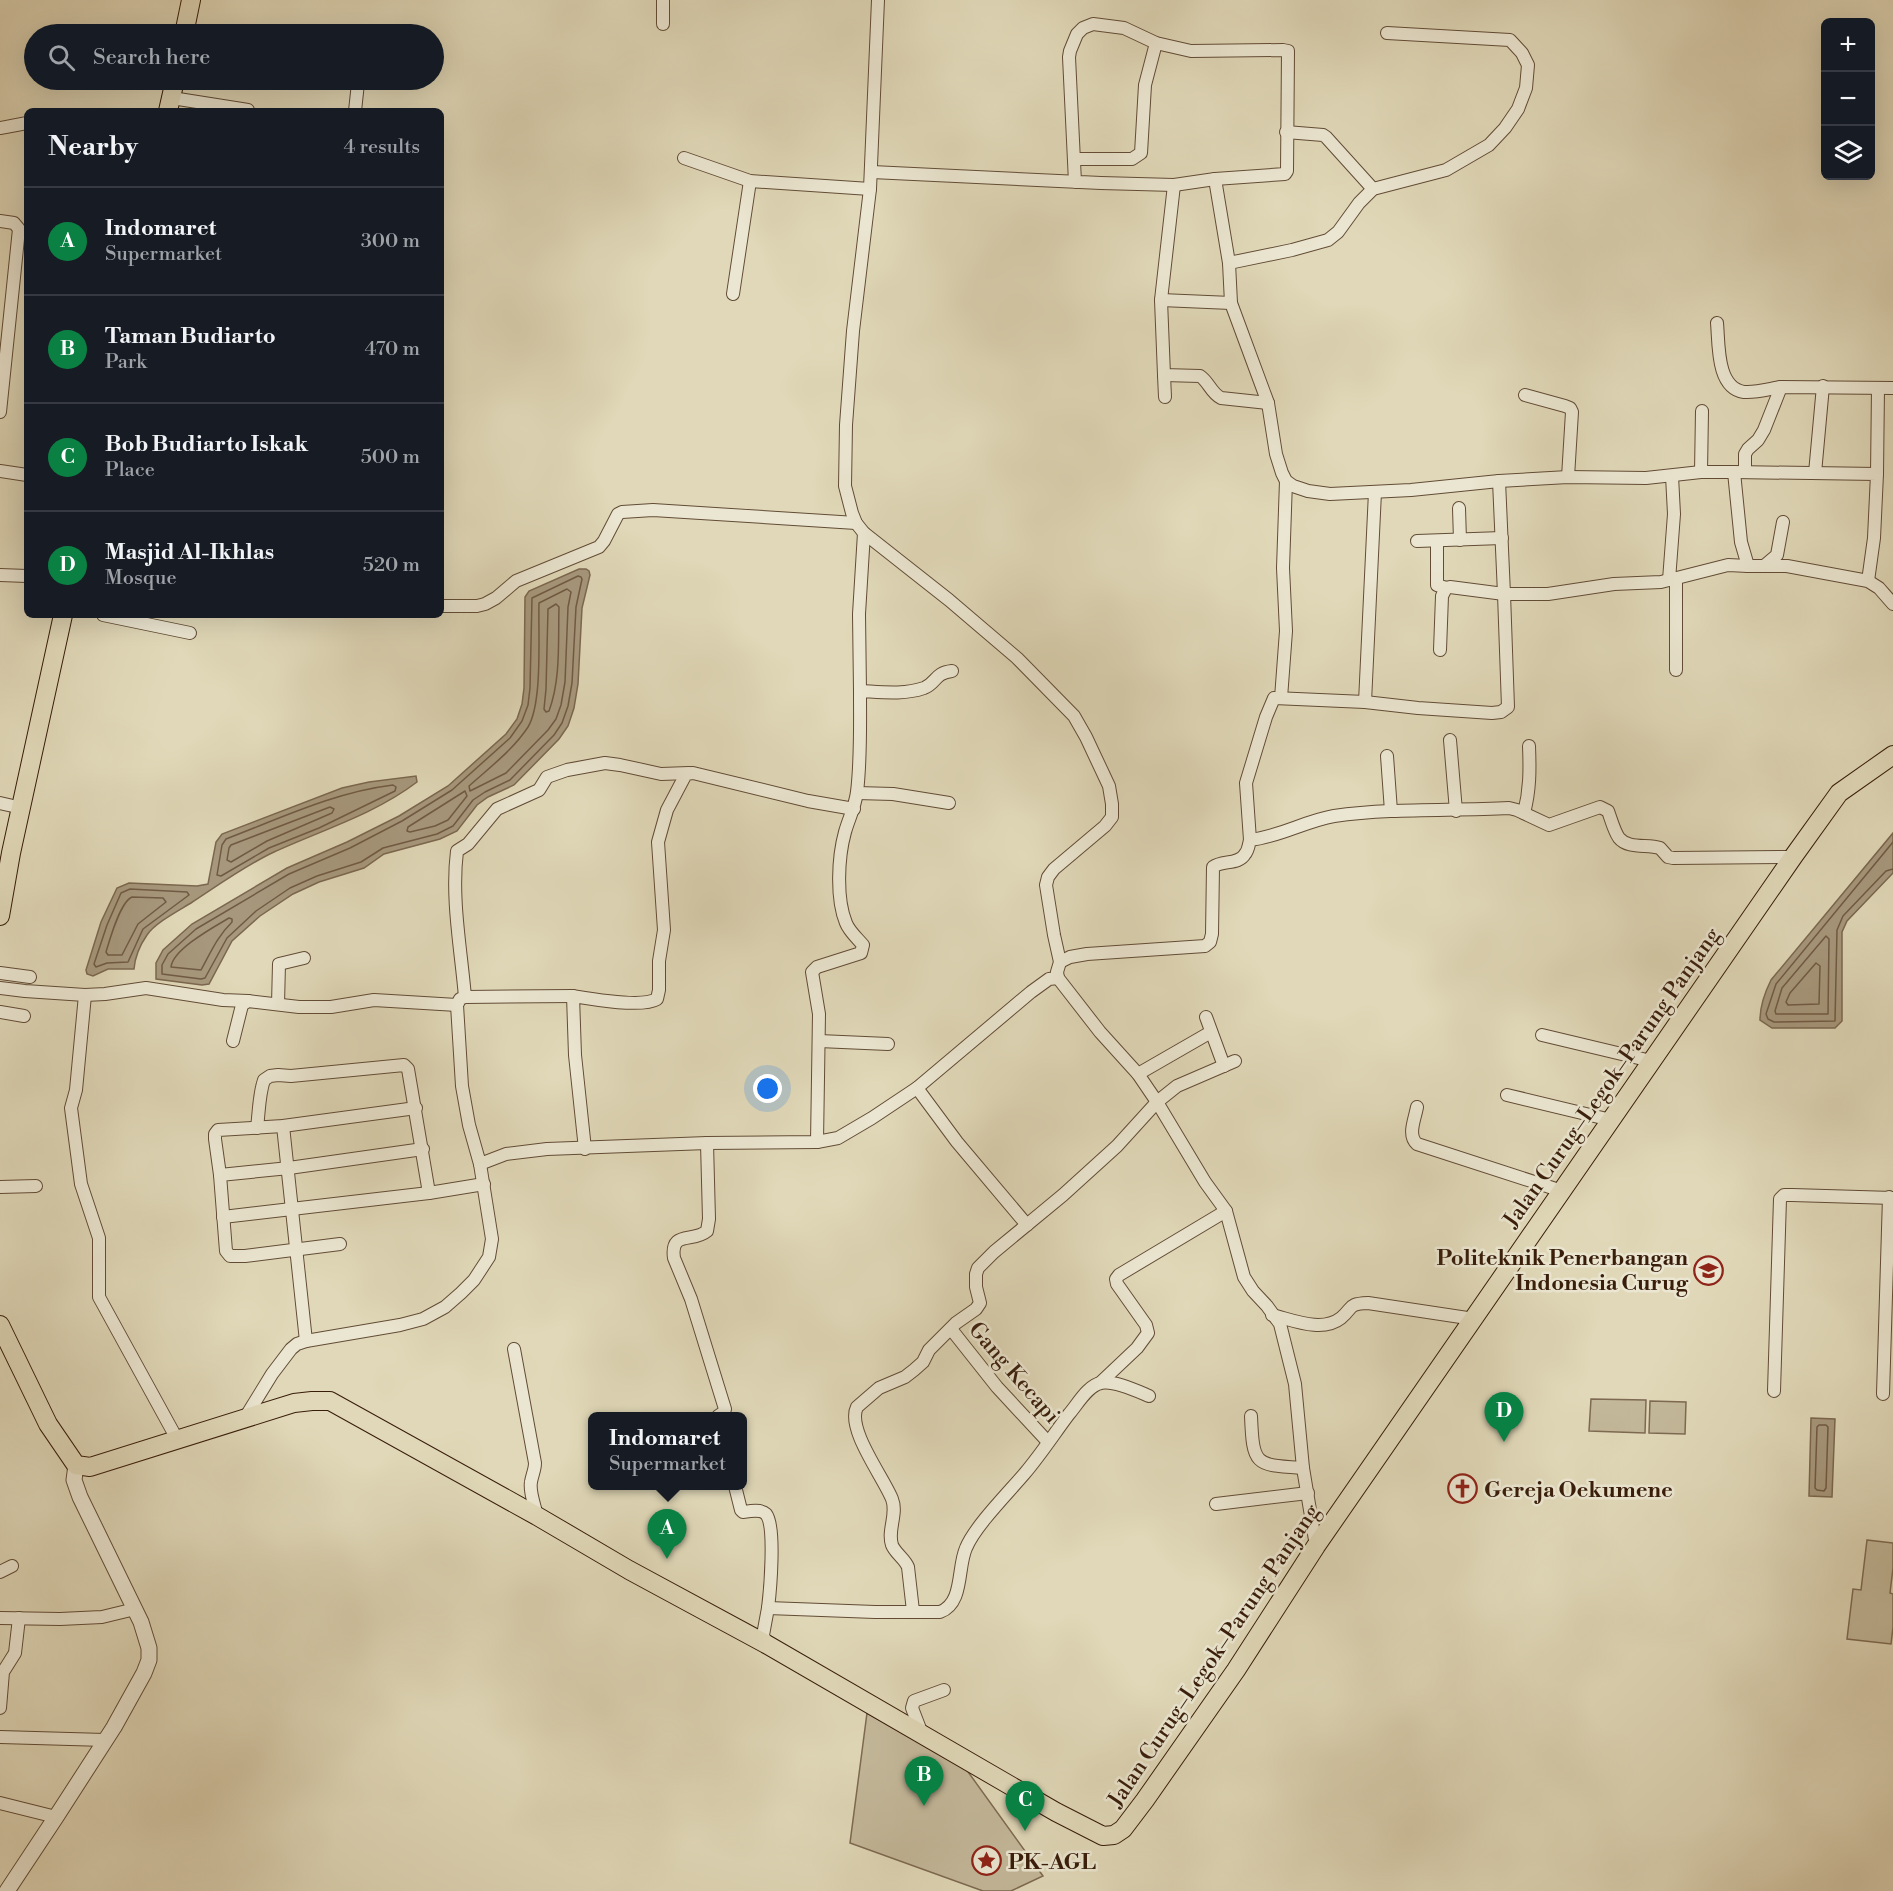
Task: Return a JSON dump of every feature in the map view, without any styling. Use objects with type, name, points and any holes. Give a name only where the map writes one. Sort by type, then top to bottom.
[{"type":"main road","points":[[186,24],[191,0]]},
{"type":"main road","points":[[0,916],[6,853],[22,807],[62,618]]},
{"type":"main road","name":"Jalan Curug–Legok–Parung Panjang","points":[[75,1465],[90,1467],[294,1403],[330,1401],[766,1644],[1056,1812],[1103,1836],[1114,1835],[1123,1829],[1236,1670],[1316,1546],[1793,856],[1839,793],[1893,755]]},
{"type":"main road","points":[[0,1325],[48,1424],[75,1465]]},
{"type":"street","points":[[663,0],[663,24]]},
{"type":"street","points":[[817,1142],[819,1014],[813,972],[817,967],[861,952],[863,948],[846,924],[841,892],[840,862],[845,832],[854,809],[857,793],[860,749],[860,528],[845,486],[846,425],[853,331],[872,172],[878,0]]},
{"type":"street","points":[[872,172],[1075,182],[1174,185],[1215,179],[1285,174],[1287,171],[1289,54],[1286,50],[1191,51],[1156,43],[1113,25],[1093,24],[1083,27],[1077,34],[1069,57],[1075,182]]},
{"type":"street","points":[[1229,263],[1328,240],[1338,232],[1359,203],[1373,189],[1446,170],[1489,145],[1518,109],[1525,92],[1528,65],[1522,53],[1510,40],[1387,33]]},
{"type":"street","points":[[1074,159],[1132,159],[1142,153],[1145,85],[1156,43]]},
{"type":"street","points":[[355,108],[357,90]]},
{"type":"street","points":[[170,104],[222,108]]},
{"type":"street","points":[[0,128],[24,124]]},
{"type":"street","points":[[1286,132],[1323,135],[1328,138],[1373,189]]},
{"type":"street","points":[[684,158],[750,181],[870,189]]},
{"type":"street","points":[[1215,179],[1229,263],[1231,303],[1268,403],[1276,454],[1286,481],[1283,568],[1286,631],[1281,698]]},
{"type":"street","points":[[733,294],[750,181]]},
{"type":"street","points":[[1165,397],[1161,300],[1174,185]]},
{"type":"street","points":[[0,221],[14,224],[19,229],[0,412]]},
{"type":"street","points":[[1161,300],[1231,303]]},
{"type":"street","points":[[1717,323],[1721,369],[1732,387],[1742,392],[1781,387],[1893,388]]},
{"type":"street","points":[[1164,375],[1200,376],[1210,384],[1214,394],[1221,398],[1268,403]]},
{"type":"street","points":[[1815,473],[1823,386]]},
{"type":"street","points":[[1748,566],[1741,542],[1739,472],[1748,448],[1758,440],[1769,421],[1781,387]]},
{"type":"street","points":[[1869,581],[1877,474],[1878,388]]},
{"type":"street","points":[[1524,395],[1570,408],[1572,412],[1568,477]]},
{"type":"street","points":[[1701,472],[1702,411]]},
{"type":"street","points":[[0,471],[24,475]]},
{"type":"street","points":[[1286,481],[1308,491],[1319,493],[1375,492],[1568,477],[1672,477],[1701,472],[1877,474]]},
{"type":"street","points":[[1672,477],[1676,670]]},
{"type":"street","points":[[1060,962],[1070,957],[1088,954],[1205,946],[1210,942],[1213,867],[1218,863],[1241,859],[1245,854],[1250,840],[1245,783],[1274,698],[1365,702],[1492,713],[1507,709],[1498,481]]},
{"type":"street","points":[[1365,702],[1375,492]]},
{"type":"street","points":[[1459,508],[1460,540]]},
{"type":"street","points":[[444,606],[485,604],[516,581],[599,547],[618,514],[622,512],[653,510],[860,528],[1017,658],[1074,716],[1106,777],[1112,804],[1112,818],[1054,869],[1048,877],[1046,885],[1060,962],[1058,978],[1100,1032],[1138,1074],[1205,1182],[1227,1211],[1244,1277],[1280,1324],[1295,1384],[1303,1468],[1316,1546]]},
{"type":"street","points":[[1764,566],[1777,555],[1783,522]]},
{"type":"street","points":[[1417,541],[1502,538]]},
{"type":"street","points":[[1437,541],[1437,585],[1446,588],[1504,594],[1548,594],[1614,584],[1661,582],[1728,565],[1787,566],[1869,581],[1879,588],[1893,604]]},
{"type":"street","points":[[0,575],[24,576]]},
{"type":"street","points":[[1440,650],[1442,596],[1446,588]]},
{"type":"street","points":[[118,618],[190,633]]},
{"type":"street","points":[[860,691],[908,691],[924,688],[931,684],[938,674],[952,671]]},
{"type":"street","points":[[1450,740],[1456,811]]},
{"type":"street","points":[[1524,813],[1529,794],[1529,746]]},
{"type":"street","points":[[1387,756],[1391,811]]},
{"type":"street","points":[[244,1418],[272,1374],[297,1344],[423,1319],[445,1307],[461,1293],[474,1280],[492,1251],[484,1184],[462,1086],[455,865],[457,851],[468,844],[497,808],[539,790],[547,777],[567,770],[605,763],[661,774],[689,773],[808,801],[854,809]]},
{"type":"street","points":[[0,988],[86,995],[146,988],[223,1000],[299,1007],[331,1007],[374,1000],[461,1001],[573,996],[609,1001],[651,1002],[657,999],[659,990],[659,968],[664,930],[658,842],[667,810],[684,777],[689,773]]},
{"type":"street","points":[[857,793],[893,794],[949,803]]},
{"type":"street","points":[[0,803],[22,807]]},
{"type":"street","points":[[1250,840],[1266,838],[1329,817],[1365,812],[1509,808],[1549,825],[1600,807],[1608,811],[1618,837],[1622,840],[1628,844],[1660,848],[1668,857],[1793,856]]},
{"type":"street","points":[[278,1004],[279,964],[304,958]]},
{"type":"street","points":[[0,973],[30,977]]},
{"type":"street","points":[[480,1164],[506,1154],[547,1149],[707,1143],[817,1142],[838,1138],[917,1088],[1031,992],[1049,979],[1058,978]]},
{"type":"street","points":[[86,995],[71,1108],[81,1184],[99,1239],[99,1298],[177,1439]]},
{"type":"street","points":[[573,996],[575,1055],[585,1149]]},
{"type":"street","points":[[233,1041],[242,1005],[248,1001]]},
{"type":"street","points":[[0,1012],[24,1016]]},
{"type":"street","points":[[913,1611],[908,1567],[892,1546],[891,1524],[894,1504],[867,1455],[856,1424],[855,1411],[861,1402],[879,1388],[905,1377],[914,1370],[923,1362],[929,1350],[979,1306],[980,1298],[976,1280],[978,1268],[994,1252],[1117,1146],[1157,1102],[1177,1086],[1229,1063],[1211,1032],[1206,1017]]},
{"type":"street","points":[[1138,1074],[1211,1032]]},
{"type":"street","points":[[1542,1035],[1651,1061]]},
{"type":"street","points":[[819,1041],[888,1044]]},
{"type":"street","points":[[257,1128],[261,1089],[264,1080],[270,1076],[291,1076],[402,1064],[408,1069],[429,1193]]},
{"type":"street","points":[[917,1088],[957,1142],[1027,1225]]},
{"type":"street","points":[[1507,1095],[1611,1120]]},
{"type":"street","points":[[1418,1107],[1411,1134],[1414,1142],[1562,1191]]},
{"type":"street","points":[[340,1244],[230,1256],[226,1251],[215,1134],[218,1131],[284,1126],[416,1108]]},
{"type":"street","points":[[284,1126],[306,1341]]},
{"type":"street","points":[[707,1143],[709,1220],[707,1231],[703,1235],[680,1239],[674,1245],[673,1250],[691,1299],[725,1409],[722,1412]]},
{"type":"street","points":[[220,1175],[289,1168],[423,1149]]},
{"type":"street","points":[[223,1216],[429,1193],[484,1184]]},
{"type":"street","points":[[0,1187],[36,1186]]},
{"type":"street","points":[[1774,1391],[1780,1199],[1784,1195],[1792,1195],[1891,1198],[1883,1394]]},
{"type":"street","points":[[768,1608],[875,1612],[940,1612],[947,1610],[954,1602],[965,1549],[974,1535],[1090,1390],[1137,1348],[1148,1333],[1146,1325],[1117,1284],[1116,1279],[1119,1275],[1227,1211]]},
{"type":"street","points":[[1272,1315],[1318,1326],[1340,1318],[1353,1305],[1368,1303],[1474,1319]]},
{"type":"street","name":"Gang Kecapi","points":[[951,1329],[997,1387],[1048,1442]]},
{"type":"street","points":[[514,1349],[535,1462],[531,1487],[537,1516]]},
{"type":"street","points":[[1100,1383],[1129,1387],[1149,1396]]},
{"type":"street","points":[[1251,1416],[1252,1442],[1260,1460],[1269,1466],[1303,1468]]},
{"type":"street","points":[[7,1891],[105,1740],[144,1673],[149,1660],[146,1636],[135,1609],[80,1497],[74,1480],[75,1465]]},
{"type":"street","points":[[736,1490],[743,1512],[761,1511],[766,1514],[769,1521],[772,1562],[763,1635],[766,1644]]},
{"type":"street","points":[[1216,1504],[1308,1493]]},
{"type":"street","points":[[0,1572],[12,1566]]},
{"type":"street","points":[[0,1618],[102,1617],[135,1609]]},
{"type":"street","points":[[0,1708],[3,1672],[15,1653],[19,1618]]},
{"type":"street","points":[[922,1736],[912,1708],[914,1701],[944,1690]]},
{"type":"street","points":[[0,1737],[105,1740]]},
{"type":"street","points":[[0,1803],[56,1817]]},
{"type":"shaded area","points":[[1591,1399],[1646,1400],[1645,1433],[1589,1431]]},
{"type":"shaded area","points":[[1650,1401],[1686,1402],[1685,1434],[1649,1433]]},
{"type":"shaded area","points":[[1867,1540],[1893,1543],[1890,1593],[1893,1594],[1891,1644],[1847,1639],[1853,1589],[1861,1590]]},
{"type":"shaded area","points":[[867,1713],[966,1769],[1043,1876],[1011,1891],[983,1891],[850,1843]]},
{"type":"water","points":[[579,569],[586,569],[590,575],[582,608],[578,684],[574,708],[568,726],[559,739],[514,785],[488,797],[477,805],[457,831],[440,839],[384,854],[364,868],[319,882],[293,894],[260,916],[232,941],[209,984],[156,979],[156,963],[163,950],[192,924],[287,868],[399,816],[448,786],[506,734],[517,719],[522,704],[525,597],[529,591]]},
{"type":"water","points":[[416,776],[417,782],[384,803],[263,857],[155,926],[140,947],[134,969],[108,969],[93,976],[87,974],[86,970],[101,922],[117,888],[129,883],[197,886],[208,884],[216,842],[222,834],[342,788]]},
{"type":"water","points":[[1893,833],[1893,873],[1847,921],[1842,932],[1842,1021],[1835,1028],[1772,1028],[1760,1020],[1763,1000],[1771,980]]},
{"type":"water","points":[[1811,1418],[1835,1419],[1832,1497],[1809,1496]]},
{"type":"place","name":"Politeknik Penerbangan Indonesia Curug","points":[[1709,1270]]},
{"type":"place","name":"Masjid Al-Ikhlas","points":[[1504,1442]]},
{"type":"place","name":"Gereja Oekumene","points":[[1463,1489]]},
{"type":"place","name":"Indomaret","points":[[667,1559]]},
{"type":"place","name":"Taman Budiarto","points":[[924,1806]]},
{"type":"place","name":"Bob Budiarto Iskak","points":[[1025,1831]]},
{"type":"place","name":"PK-AGL","points":[[987,1861]]}]
